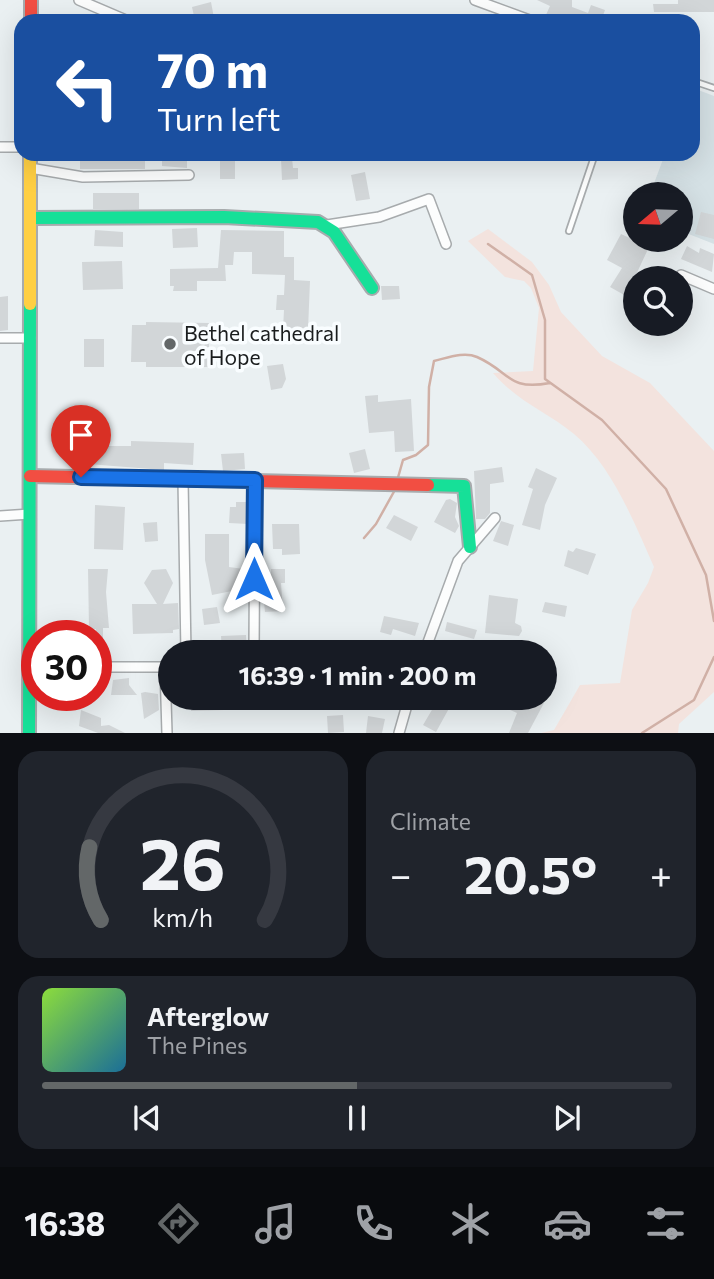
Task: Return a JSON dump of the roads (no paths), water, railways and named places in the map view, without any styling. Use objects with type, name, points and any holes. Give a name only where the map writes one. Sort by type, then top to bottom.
[{"type":"main road","points":[[30,161],[32,620]]},
{"type":"main road","points":[[32,218],[224,217],[327,225],[372,288]]},
{"type":"main road","points":[[30,476],[464,485],[470,547]]},
{"type":"main road","points":[[29,733],[30,711]]},
{"type":"street","points":[[79,0],[112,14]]},
{"type":"street","points":[[475,0],[511,14]]},
{"type":"street","points":[[30,168],[83,177],[190,175]]},
{"type":"street","points":[[327,225],[379,217],[429,199],[446,244]]},
{"type":"street","points":[[693,280],[714,289]]},
{"type":"street","points":[[0,338],[32,338]]},
{"type":"street","points":[[183,480],[186,640]]},
{"type":"street","points":[[254,640],[255,480]]},
{"type":"street","points":[[0,516],[30,514]]},
{"type":"street","points":[[428,640],[447,584],[458,561],[495,518]]},
{"type":"street","points":[[112,667],[158,667]]},
{"type":"street","points":[[167,710],[167,733]]},
{"type":"street","points":[[399,733],[406,710]]},
{"type":"lane","points":[[569,231],[593,161]]},
{"type":"waterway","points":[[488,244],[532,275],[545,320],[545,379],[602,420],[666,489],[706,575],[714,621]]},
{"type":"waterway","points":[[397,481],[403,460],[416,455],[428,445],[429,387],[434,361],[472,355],[517,382],[536,385],[550,383]]},
{"type":"waterway","points":[[364,538],[376,524],[396,488]]},
{"type":"waterway","points":[[642,733],[694,700],[714,657]]},
{"type":"place","name":"Bethel cathedral of Hope","points":[[170,344]]}]
